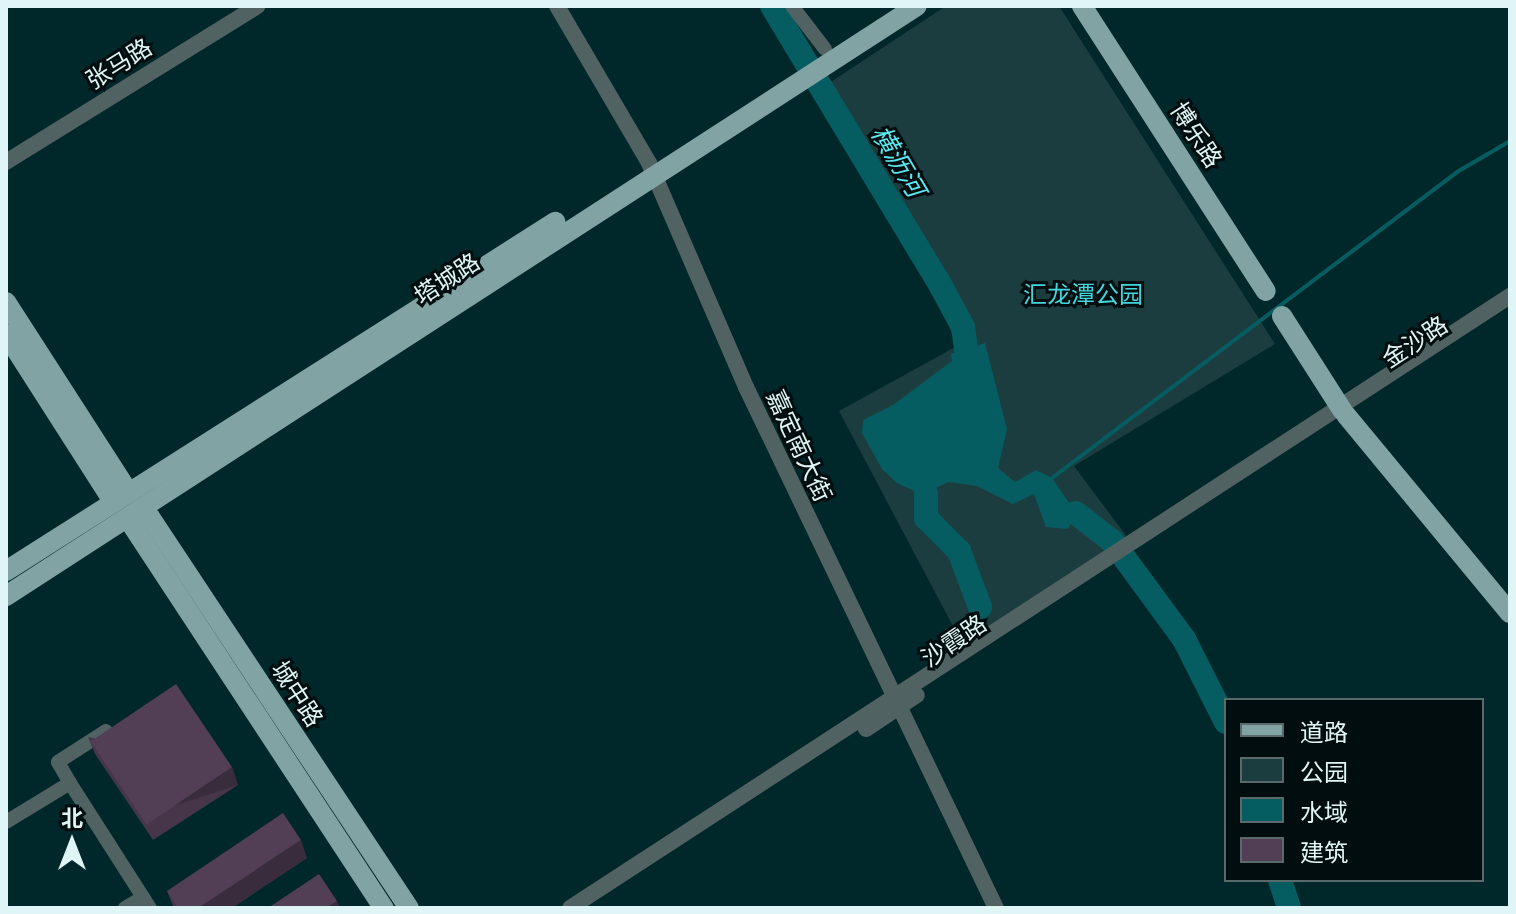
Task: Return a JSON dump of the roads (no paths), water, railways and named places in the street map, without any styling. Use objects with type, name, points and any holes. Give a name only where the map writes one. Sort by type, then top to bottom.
[{"type":"main road","name":"塔城路","points":[[6,596],[128,506],[798,75],[892,6]]},
{"type":"main road","name":"塔城路","points":[[823,56],[917,6]]},
{"type":"main road","name":"博乐路","points":[[1082,6],[1266,291]]},
{"type":"main road","name":"城中路","points":[[6,302],[128,506],[384,908]]},
{"type":"main road","points":[[1282,316],[1344,413],[1510,613]]},
{"type":"main road","points":[[6,334],[128,506]]},
{"type":"main road","name":"塔城路","points":[[6,571],[128,506]]},
{"type":"main road","name":"城中路","points":[[128,506],[150,517],[409,908]]},
{"type":"street","name":"张马路","points":[[6,162],[258,6]]},
{"type":"street","name":"嘉定南大街","points":[[557,6],[652,168],[746,387],[996,908]]},
{"type":"street","points":[[792,6],[823,56]]},
{"type":"street","points":[[570,908],[895,703],[1344,413],[1510,296]]},
{"type":"street","name":"金沙路","points":[[1344,413],[1510,309]]},
{"type":"street","name":"沙霞路","points":[[590,908],[895,703],[1344,413]]},
{"type":"street","points":[[121,722],[58,762],[147,902],[125,908]]},
{"type":"street","points":[[6,822],[70,783]]},
{"type":"water","points":[[985,343],[1007,429],[998,468],[1015,482],[1036,470],[1052,478],[1076,513],[1068,529],[1046,527],[1034,494],[1013,504],[977,486],[949,482],[921,494],[897,483],[882,469],[862,433],[863,420],[893,405],[952,361],[951,354]]},
{"type":"waterway","name":"横沥河","points":[[772,6],[937,279],[963,327],[966,349]]},
{"type":"waterway","points":[[1052,478],[1457,172],[1510,141]]},
{"type":"waterway","points":[[926,494],[926,518],[959,551],[980,607]]},
{"type":"waterway","name":"横沥河","points":[[1076,513],[1112,541],[1184,639],[1224,718]]},
{"type":"waterway","name":"横沥河","points":[[1281,882],[1289,908]]},
{"type":"park label","name":"汇龙潭公园","points":[[1083,295]]}]
